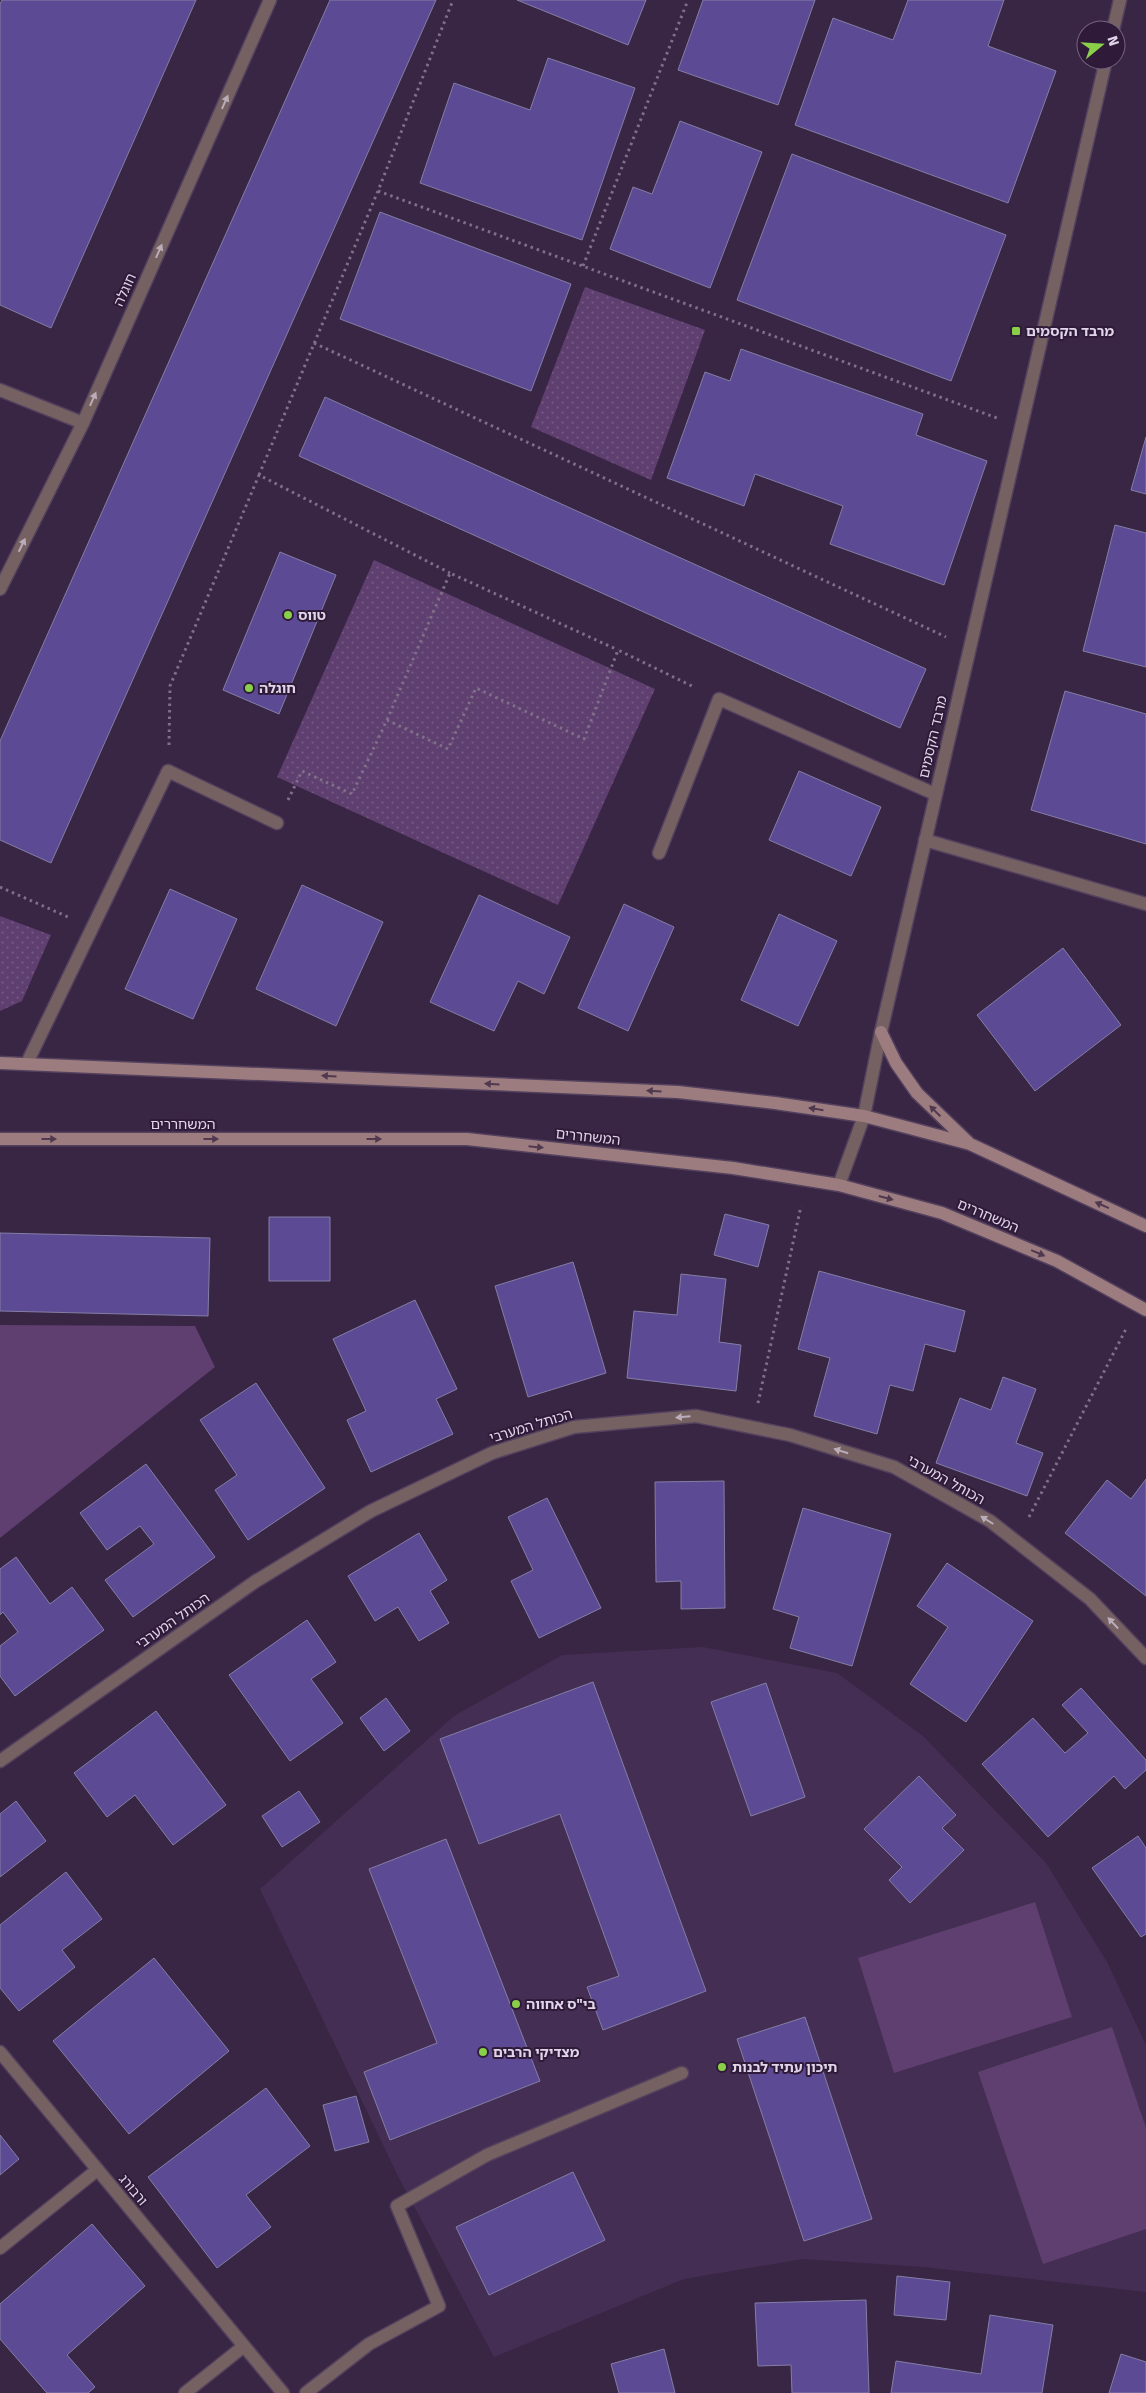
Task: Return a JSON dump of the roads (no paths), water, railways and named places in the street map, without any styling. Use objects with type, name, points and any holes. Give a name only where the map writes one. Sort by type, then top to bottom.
[{"type":"main road","points":[[881,1032],[896,1063],[917,1093],[970,1144]]},
{"type":"main road","points":[[0,1063],[27,1062],[678,1092],[775,1103],[864,1116],[970,1144],[1146,1226]]},
{"type":"main road","name":"המשחררים","points":[[0,1139],[467,1139],[733,1168],[839,1185],[942,1213],[1057,1262],[1142,1308]]},
{"type":"street","name":"חוגלה","points":[[0,589],[83,423],[270,0]]},
{"type":"street","points":[[1115,20],[1120,0]]},
{"type":"street","name":"מרבד הקסמים","points":[[839,1185],[864,1116],[881,1032],[1104,70]]},
{"type":"street","points":[[0,390],[83,423]]},
{"type":"street","points":[[660,853],[719,699],[936,794]]},
{"type":"street","points":[[27,1062],[168,771],[277,823]]},
{"type":"street","points":[[925,840],[1146,904]]},
{"type":"street","name":"הכותל המערבי","points":[[0,1761],[256,1581],[371,1512],[492,1453],[574,1427],[696,1416],[790,1435],[894,1468],[990,1521],[1090,1599],[1146,1658]]},
{"type":"street","name":"ורבורג","points":[[0,2052],[283,2393]]},
{"type":"street","points":[[306,2393],[369,2344],[439,2306],[397,2206],[487,2155],[682,2073]]},
{"type":"street","points":[[0,2248],[97,2170]]},
{"type":"street","points":[[185,2393],[244,2346]]},
{"type":"place","name":"מרבד הקסמים","points":[[1016,331]]},
{"type":"place","name":"טווס","points":[[288,615]]},
{"type":"place","name":"חוגלה","points":[[249,688]]},
{"type":"place","name":"בי\"ס אחווה","points":[[516,2004]]},
{"type":"place","name":"מצדיקי הרבים","points":[[483,2052]]},
{"type":"place","name":"תיכון עתיד לבנות","points":[[722,2067]]}]
